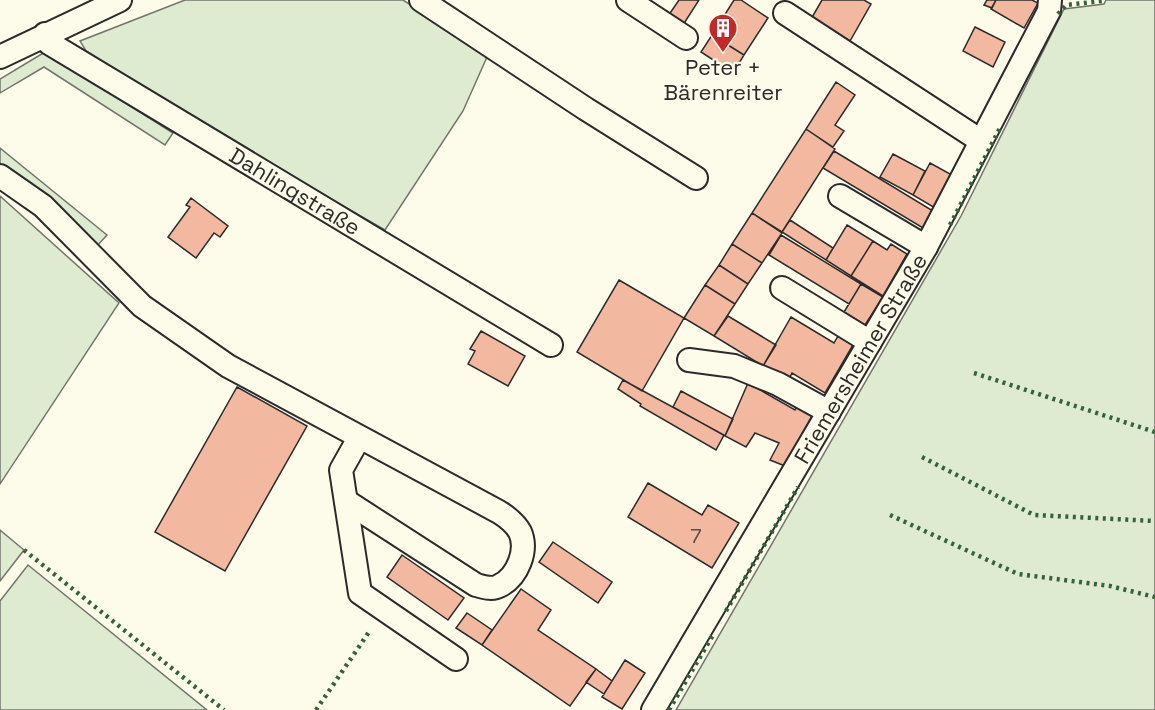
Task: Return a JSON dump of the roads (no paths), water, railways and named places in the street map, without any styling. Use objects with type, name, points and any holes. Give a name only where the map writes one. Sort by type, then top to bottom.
[{"type":"street","points":[[0,57],[120,0]]},
{"type":"street","points":[[421,0],[586,109],[696,178]]},
{"type":"street","points":[[628,0],[686,38]]},
{"type":"street","name":"Friemersheimer Straße","points":[[653,710],[926,248],[1049,11],[1051,0]]},
{"type":"street","points":[[785,12],[981,141]]},
{"type":"street","name":"Dahlingstraße","points":[[45,34],[49,43],[551,345]]},
{"type":"street","points":[[0,176],[43,206],[142,306],[228,366],[499,512],[519,530],[523,542],[523,554],[517,567],[499,586],[490,588],[476,585],[346,501]]},
{"type":"street","points":[[840,196],[926,248]]},
{"type":"street","points":[[782,288],[870,342]]},
{"type":"street","points":[[689,360],[734,366],[778,384],[829,412]]},
{"type":"street","points":[[359,438],[341,470],[360,593],[456,659]]},
{"type":"place","name":"Peter + Bärenreiter","points":[[723,54]]}]
